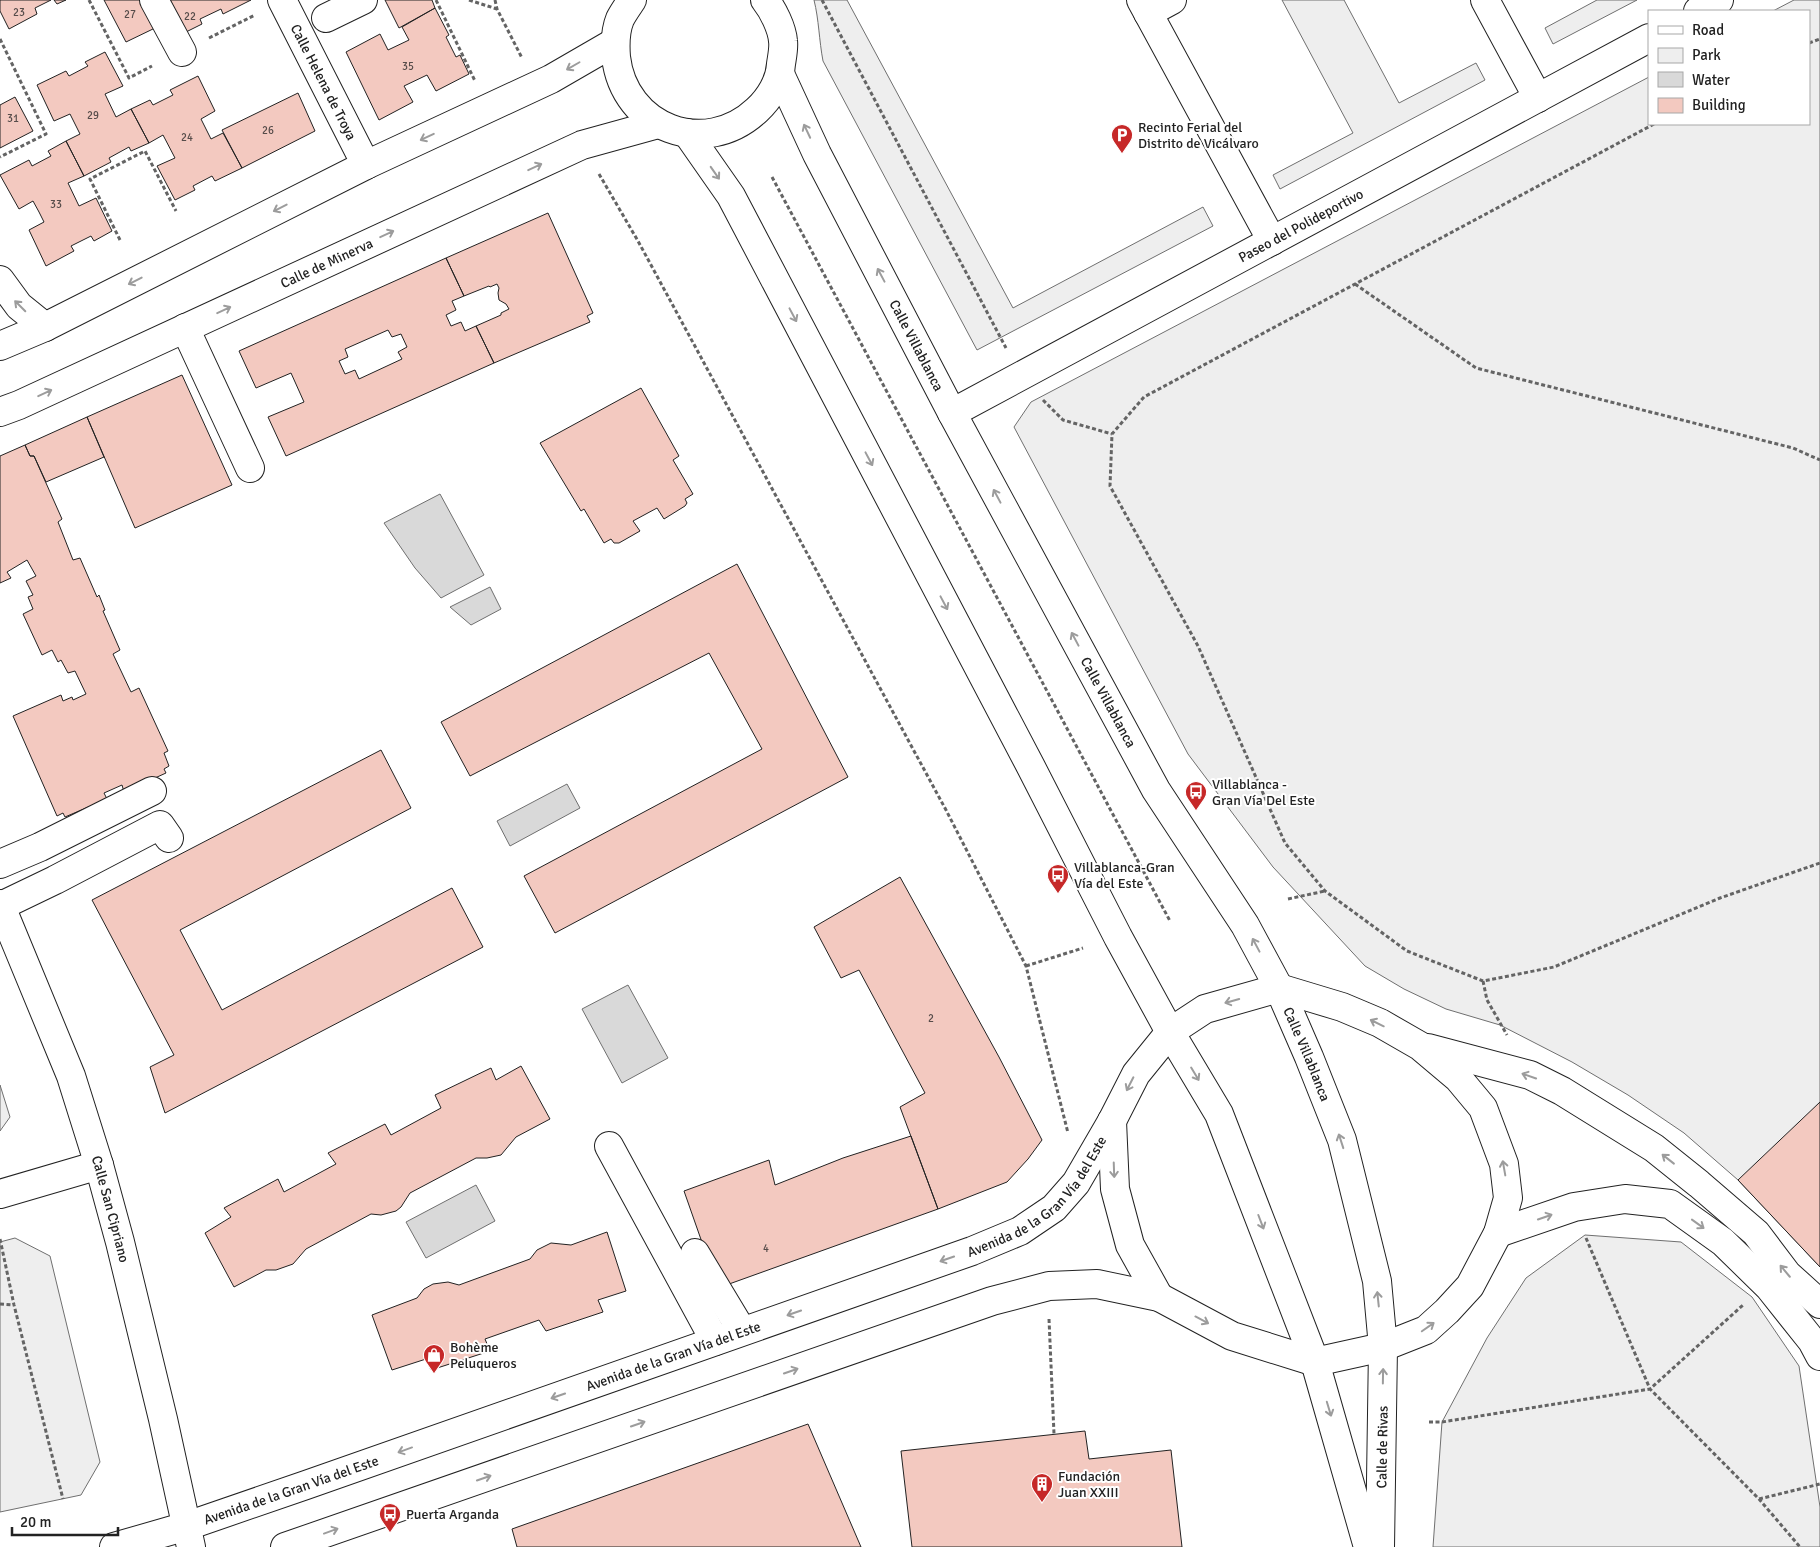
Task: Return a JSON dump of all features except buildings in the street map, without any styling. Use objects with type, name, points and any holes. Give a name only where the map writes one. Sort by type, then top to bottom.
[{"type":"main road","points":[[154,0],[182,52]]},
{"type":"main road","name":"Calle Helena de Troya","points":[[282,0],[366,165]]},
{"type":"main road","points":[[326,18],[363,0]]},
{"type":"main road","points":[[620,15],[618,74],[633,103],[658,124],[687,133],[717,132],[744,121],[766,101],[780,74],[783,41],[773,9],[765,0]]},
{"type":"main road","points":[[1172,0],[1145,6],[1272,241]]},
{"type":"main road","points":[[1485,0],[1538,98]]},
{"type":"main road","points":[[1700,10],[1719,0]]},
{"type":"main road","points":[[0,346],[45,327],[366,165],[551,79],[620,15]]},
{"type":"main road","name":"Paseo del Polideportivo","points":[[952,413],[1648,39]]},
{"type":"main road","name":"Calle Villablanca","points":[[780,74],[818,154],[952,413],[1156,790],[1236,910],[1278,988],[1309,1057],[1342,1140],[1377,1281],[1383,1347]]},
{"type":"main road","name":"Calle de Minerva","points":[[0,412],[582,145],[658,124]]},
{"type":"main road","points":[[687,133],[731,196],[1026,758],[1094,892],[1170,1032],[1218,1114],[1315,1362]]},
{"type":"main road","points":[[0,280],[19,306],[45,327]]},
{"type":"main road","points":[[185,328],[250,468]]},
{"type":"main road","points":[[0,864],[40,847],[152,791]]},
{"type":"main road","points":[[0,905],[55,880],[160,825],[170,838]]},
{"type":"main road","name":"Calle San Cipriano","points":[[0,905],[72,1076],[122,1252],[189,1537]]},
{"type":"main road","points":[[285,1547],[992,1301],[1049,1286],[1097,1284],[1159,1297],[1232,1336],[1315,1362],[1383,1347],[1426,1330],[1447,1312],[1470,1286],[1498,1233],[1508,1198],[1504,1164],[1484,1108],[1458,1078],[1420,1046],[1380,1024],[1342,1007],[1278,988]]},
{"type":"main road","name":"Avenida de la Gran Vía del Este","points":[[114,1547],[189,1537],[742,1331],[972,1251],[1020,1232],[1054,1208],[1076,1183],[1112,1121],[1136,1074],[1170,1032],[1205,1009],[1278,988]]},
{"type":"main road","points":[[1420,1046],[1530,1076],[1562,1091],[1654,1148],[1756,1233],[1788,1274],[1820,1304]]},
{"type":"main road","name":"Avenida de la Gran Vía del Este","points":[[1112,1121],[1114,1189],[1130,1245],[1159,1297]]},
{"type":"main road","points":[[609,1146],[715,1341]]},
{"type":"main road","points":[[0,1194],[98,1165]]},
{"type":"main road","points":[[1498,1233],[1574,1207],[1625,1199],[1670,1204],[1724,1242],[1769,1287],[1812,1341],[1820,1356]]},
{"type":"main road","points":[[695,1253],[742,1331]]},
{"type":"main road","name":"Calle de Rivas","points":[[1380,1547],[1383,1347]]},
{"type":"main road","name":"Calle de Rivas","points":[[1315,1362],[1368,1547]]},
{"type":"path","points":[[436,0],[489,108]]},
{"type":"path","points":[[469,0],[497,9]]},
{"type":"path","points":[[495,0],[497,9],[537,85]]},
{"type":"path","points":[[822,0],[1006,348]]},
{"type":"path","points":[[0,39],[46,134],[0,157]]},
{"type":"path","points":[[1652,125],[1144,397],[1112,434],[1110,486],[1198,646],[1285,843],[1324,891],[1407,951],[1483,981],[1554,966],[1720,898],[1820,862]]},
{"type":"path","points":[[120,240],[90,179],[146,151],[176,211]]},
{"type":"path","points":[[595,168],[638,241],[932,784],[1026,966],[1068,1132],[1067,1139]]},
{"type":"path","points":[[772,176],[1170,921]]},
{"type":"path","points":[[1355,284],[1476,368],[1793,448],[1820,460]]},
{"type":"path","points":[[1040,396],[1063,420],[1112,434]]},
{"type":"path","points":[[1288,899],[1324,891]]},
{"type":"path","points":[[1026,966],[1083,948]]},
{"type":"path","points":[[1483,981],[1487,1000],[1510,1039]]},
{"type":"path","points":[[1584,1235],[1650,1390],[1759,1499],[1800,1547]]},
{"type":"path","points":[[0,1239],[14,1305],[63,1499]]},
{"type":"path","points":[[1429,1422],[1442,1422],[1650,1390],[1752,1297],[1769,1287]]},
{"type":"path","points":[[0,1304],[14,1305]]},
{"type":"path","points":[[1049,1318],[1054,1434]]},
{"type":"path","points":[[1759,1499],[1820,1484]]},
{"type":"green space","points":[[814,0],[847,0],[1013,308],[1203,207],[1213,226],[977,350],[823,61]]},
{"type":"green space","points":[[1282,0],[1344,0],[1399,103],[1476,63],[1485,80],[1280,189],[1273,175],[1353,133]]},
{"type":"green space","points":[[1597,0],[1637,0],[1553,44],[1545,28]]},
{"type":"green space","points":[[1794,0],[1820,0],[1820,1267],[1738,1180],[1684,1133],[1628,1095],[1572,1062],[1500,1025],[1446,1009],[1404,989],[1365,966],[1273,867],[1188,754],[1014,427],[1031,402],[1648,78],[1648,125],[1810,125],[1810,10],[1775,10]]},
{"type":"green space","points":[[0,1085],[10,1117],[0,1131]]},
{"type":"green space","points":[[1585,1235],[1681,1242],[1752,1297],[1799,1366],[1820,1507],[1820,1547],[1433,1547],[1442,1422],[1487,1338],[1526,1278]]},
{"type":"green space","points":[[15,1238],[50,1256],[100,1462],[81,1495],[0,1512],[0,1242]]},
{"type":"water","points":[[440,494],[484,575],[441,598],[415,568],[384,523]]},
{"type":"water","points":[[490,587],[501,609],[471,625],[450,607]]},
{"type":"water","points":[[567,784],[580,808],[510,846],[497,821]]},
{"type":"water","points":[[628,985],[668,1058],[622,1083],[582,1009]]},
{"type":"water","points":[[476,1185],[495,1221],[426,1258],[406,1222]]},
{"type":"place","name":"Recinto Ferial del Distrito de Vicálvaro","points":[[1122,154]]},
{"type":"place","name":"Villablanca - Gran Vía Del Este","points":[[1196,811]]},
{"type":"place","name":"Villablanca-Gran Vía del Este","points":[[1058,894]]},
{"type":"place","name":"Bohème Peluqueros","points":[[434,1374]]},
{"type":"place","name":"Fundación Juan XXIII","points":[[1042,1503]]},
{"type":"place","name":"Puerta Arganda","points":[[390,1533]]}]
